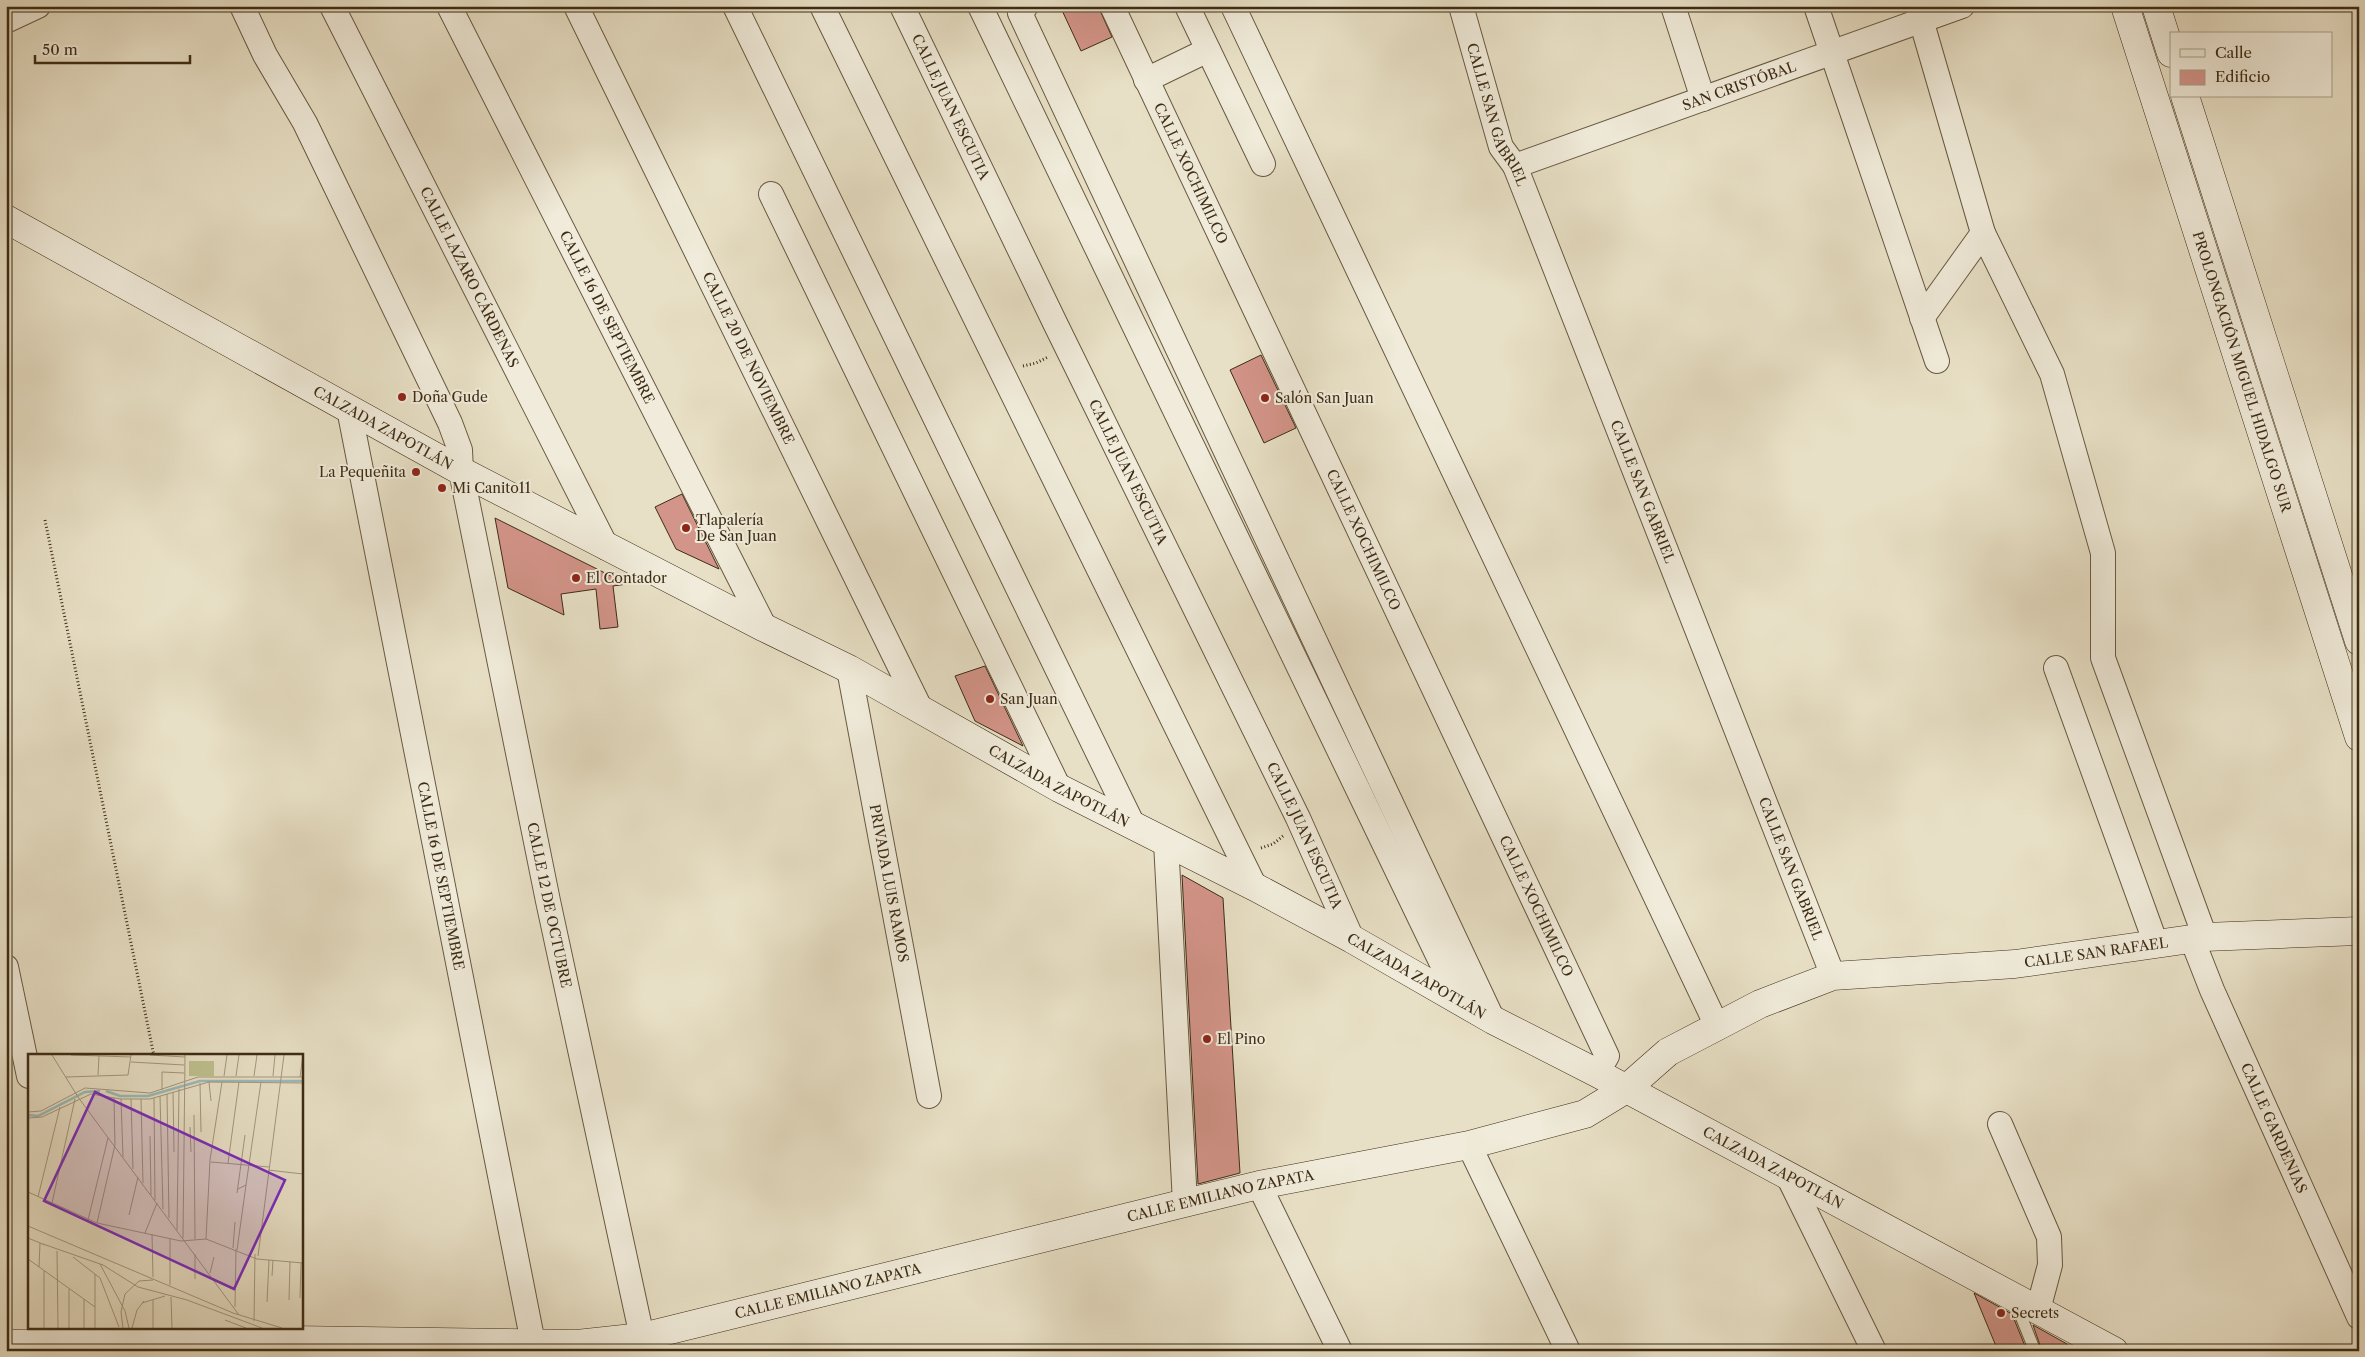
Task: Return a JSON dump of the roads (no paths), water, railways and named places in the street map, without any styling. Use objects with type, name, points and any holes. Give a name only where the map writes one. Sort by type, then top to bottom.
[{"type":"street","points":[[6,21],[38,6]]},
{"type":"street","name":"CALLE 12 DE OCTUBRE","points":[[242,6],[265,55],[310,132],[450,423],[460,450],[462,471],[548,901],[642,1337]]},
{"type":"street","name":"CALLE LAZARO CÁRDENAS","points":[[332,6],[607,548]]},
{"type":"street","name":"CALLE 16 DE SEPTIEMBRE","points":[[449,6],[764,628]]},
{"type":"street","name":"CALLE 20 DE NOVIEMBRE","points":[[576,6],[921,710]]},
{"type":"street","points":[[734,6],[1133,825]]},
{"type":"street","points":[[822,6],[1255,887]]},
{"type":"street","name":"CALLE JUAN ESCUTIA","points":[[902,6],[1055,324],[1298,818],[1352,939]]},
{"type":"street","points":[[980,6],[1460,1001]]},
{"type":"street","points":[[1026,6],[1020,13],[1493,1020]]},
{"type":"street","name":"CALLE XOCHIMILCO","points":[[1112,6],[1608,1056],[1597,1073]]},
{"type":"street","points":[[1187,6],[1263,164]]},
{"type":"street","points":[[1233,6],[1717,1026]]},
{"type":"street","name":"CALLE SAN GABRIEL","points":[[1461,6],[1501,147],[1515,166],[1833,976]]},
{"type":"street","points":[[1673,6],[1703,98]]},
{"type":"street","points":[[1816,6],[1937,361]]},
{"type":"street","name":"SAN CRISTÓBAL","points":[[1515,166],[1831,53],[1919,13],[1962,6]]},
{"type":"street","name":"PROLONGACIÓN MIGUEL HIDALGO SUR","points":[[2125,6],[2359,737]]},
{"type":"street","points":[[2156,6],[2170,50]]},
{"type":"street","name":"CALLE GARDENIAS","points":[[1919,13],[1984,233],[2052,374],[2103,553],[2103,658],[2198,938],[2212,990],[2359,1317]]},
{"type":"street","points":[[1146,80],[1208,50]]},
{"type":"street","name":"PROLONGACIÓN MIGUEL HIDALGO SUR","points":[[2186,98],[2359,641]]},
{"type":"street","points":[[771,194],[1059,788]]},
{"type":"street","name":"CALZADA ZAPOTLÁN","points":[[6,218],[462,471],[607,548],[849,669],[1059,788],[1255,887],[1352,939],[1493,1020],[1597,1073],[2114,1351]]},
{"type":"street","points":[[1922,318],[1984,233]]},
{"type":"street","name":"CALLE 16 DE SEPTIEMBRE","points":[[349,409],[533,1343]]},
{"type":"street","points":[[2056,668],[2156,944]]},
{"type":"street","name":"PRIVADA LUIS RAMOS","points":[[849,669],[929,1096]]},
{"type":"street","points":[[1166,842],[1185,1203]]},
{"type":"street","name":"CALLE SAN RAFAEL","points":[[1717,1026],[1760,1004],[1833,976],[2015,964],[2198,938],[2359,931]]},
{"type":"street","points":[[6,967],[28,1071]]},
{"type":"street","name":"CALLE EMILIANO ZAPATA","points":[[6,1344],[82,1336],[577,1344],[642,1337],[1185,1203],[1258,1186],[1469,1146],[1585,1114],[1626,1090],[1668,1052],[1717,1026]]},
{"type":"street","points":[[2000,1124],[2049,1237],[2050,1265],[2038,1310]]},
{"type":"street","points":[[1469,1146],[1568,1351]]},
{"type":"street","points":[[1788,1176],[1874,1351]]},
{"type":"street","points":[[1258,1186],[1340,1351]]},
{"type":"lane","points":[[2013,1297],[2035,1351]]},
{"type":"place","name":"Doña Gude","points":[[402,397]]},
{"type":"place","name":"Salón San Juan","points":[[1265,398]]},
{"type":"place","name":"La Pequeñita","points":[[416,472]]},
{"type":"place","name":"Mi Canito11","points":[[442,488]]},
{"type":"place","name":"Tlapalería De San Juan","points":[[686,528]]},
{"type":"place","name":"El Contador","points":[[576,578]]},
{"type":"place","name":"San Juan","points":[[990,699]]},
{"type":"place","name":"El Pino","points":[[1207,1039]]},
{"type":"place","name":"Secrets","points":[[2001,1313]]}]
